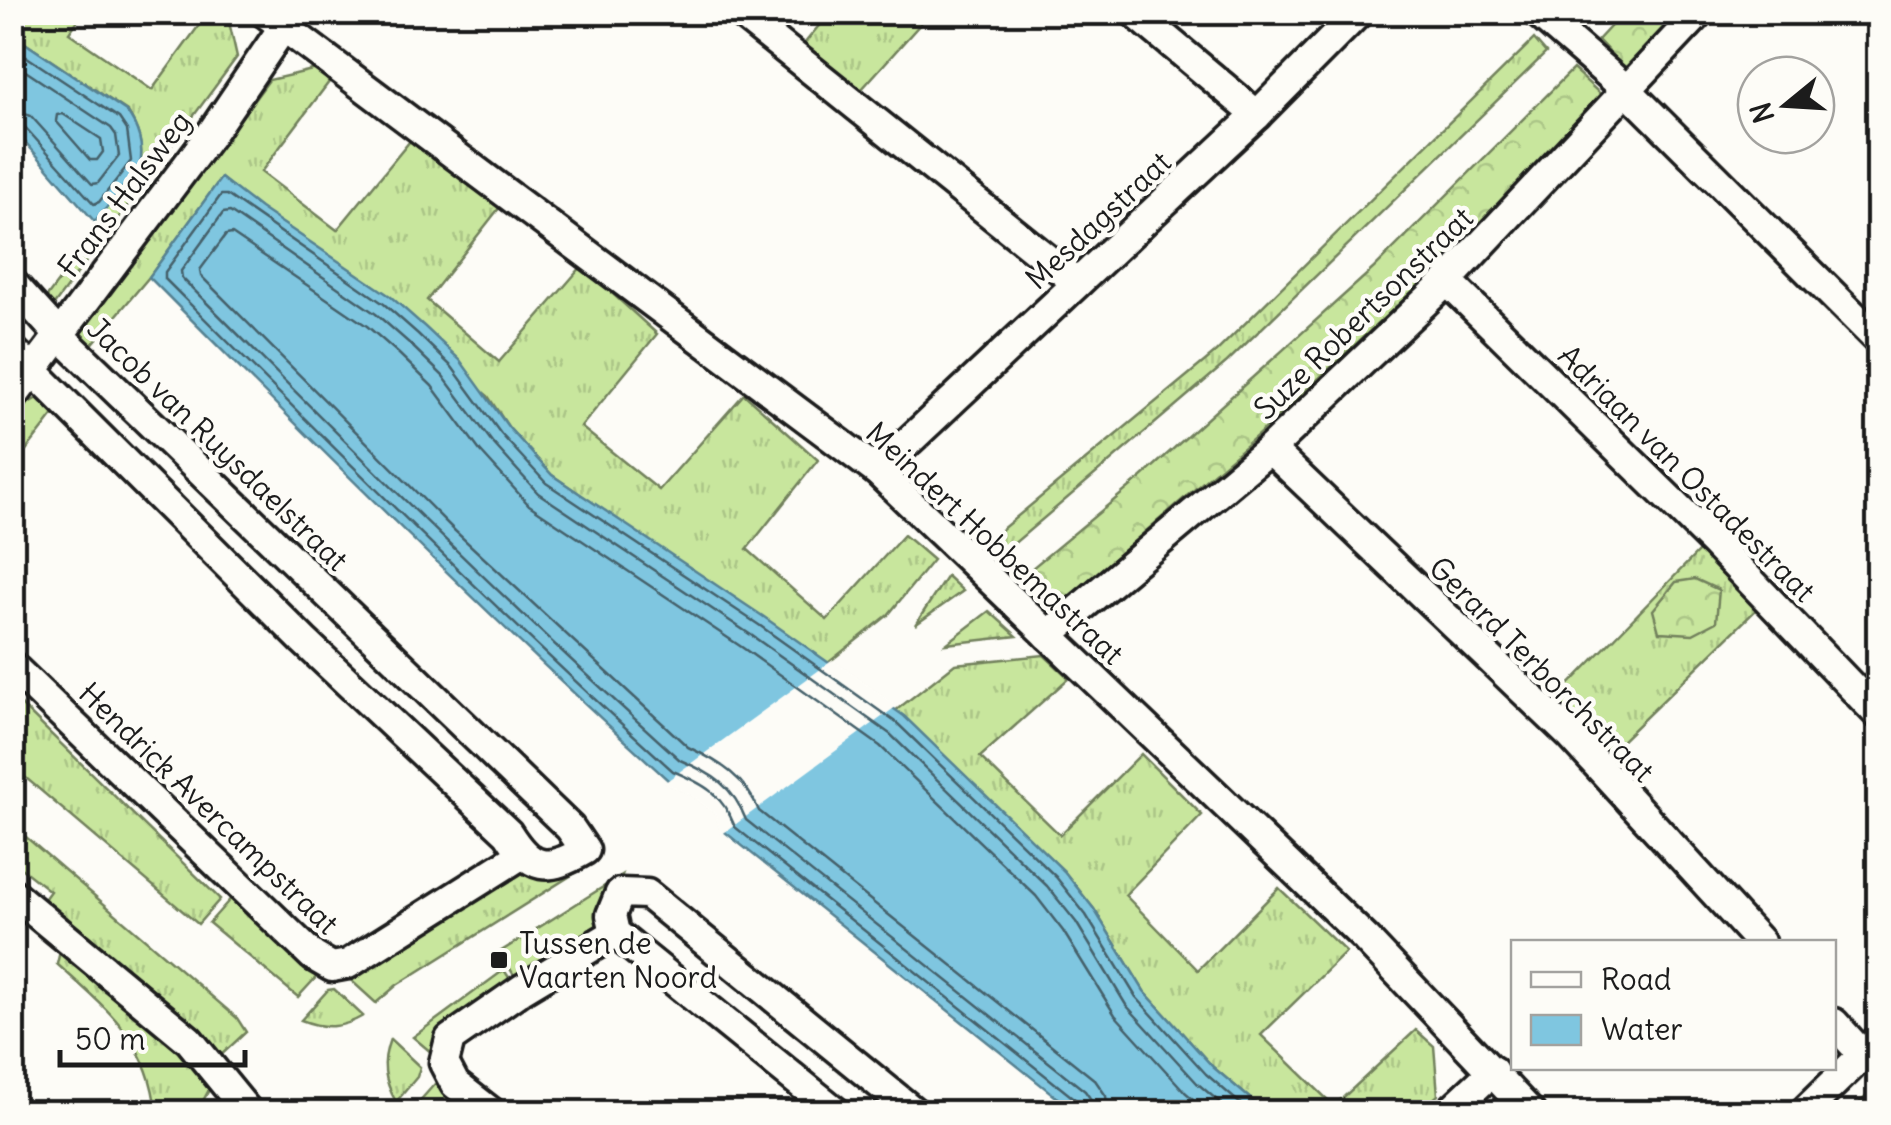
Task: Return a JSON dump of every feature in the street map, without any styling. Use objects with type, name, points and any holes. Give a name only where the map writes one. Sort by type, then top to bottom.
[{"type":"street","points":[[739,12],[1078,283]]},
{"type":"street","points":[[1134,12],[1257,115]]},
{"type":"street","name":"Mesdagstraat","points":[[877,471],[1257,115],[1359,12]]},
{"type":"street","points":[[1537,12],[1628,90],[1878,340]]},
{"type":"street","name":"Suze Robertsonstraat","points":[[1048,636],[1270,449],[1447,281],[1700,12]]},
{"type":"street","name":"Frans Halsweg","points":[[12,398],[210,135],[274,19]]},
{"type":"street","name":"Meindert Hobbemastraat","points":[[274,19],[877,471],[1366,939],[1530,1112]]},
{"type":"street","name":"Adriaan van Ostadestraat","points":[[1447,281],[1714,543],[1878,714]]},
{"type":"street","name":"Jacob van Ruysdaelstraat","points":[[12,283],[59,334],[578,839],[552,866],[534,863],[522,854]]},
{"type":"street","points":[[12,350],[304,641],[508,833],[522,854]]},
{"type":"street","name":"Gerard Terborchstraat","points":[[1270,449],[1570,735],[1758,940]]},
{"type":"street","name":"Jacob van Ruysdaelstraat","points":[[304,641],[338,606]]},
{"type":"street","name":"Hendrick Avercampstraat","points":[[12,666],[313,956],[332,968],[348,964],[522,854]]},
{"type":"street","points":[[12,893],[190,1040],[248,1112]]},
{"type":"street","points":[[836,1112],[615,934],[611,915],[620,893],[647,894],[910,1111]]},
{"type":"street","points":[[491,1112],[455,1084],[444,1063],[450,1039],[522,989],[615,934]]},
{"type":"street","points":[[1804,1112],[1870,1047],[1836,1024]]},
{"type":"street","points":[[1449,1112],[1492,1071]]},
{"type":"green space","points":[[830,12],[930,13],[861,90],[804,44]]},
{"type":"green space","points":[[12,13],[83,13],[69,33],[152,90],[208,13],[227,13],[237,57],[54,305],[46,298],[99,227],[95,222],[140,166],[141,144],[127,111],[13,35]]},
{"type":"green space","points":[[1623,13],[1687,13],[1631,75],[1598,40]]},
{"type":"green space","points":[[1534,39],[1546,53],[1227,362],[990,564],[978,549],[1216,352]]},
{"type":"green space","points":[[317,69],[329,82],[261,172],[337,230],[410,141],[500,207],[427,300],[499,362],[582,266],[657,334],[581,427],[659,490],[744,394],[818,460],[747,549],[827,620],[904,535],[933,560],[888,615],[828,663],[552,475],[509,428],[488,396],[221,178],[149,277],[89,348],[78,336],[269,80]]},
{"type":"green space","points":[[1573,69],[1606,99],[1440,266],[1259,434],[1046,617],[1014,583],[1142,477],[1374,268]]},
{"type":"green space","points":[[42,397],[55,413],[13,467],[13,434],[18,415],[31,401]]},
{"type":"green space","points":[[1701,549],[1759,607],[1609,753],[1556,698]]},
{"type":"green space","points":[[947,576],[963,591],[915,625]]},
{"type":"green space","points":[[1695,579],[1719,590],[1716,622],[1693,634],[1659,632],[1653,610],[1676,582]]},
{"type":"green space","points":[[989,611],[1017,636],[946,644]]},
{"type":"green space","points":[[1044,655],[1069,678],[980,757],[1060,835],[1141,754],[1202,815],[1125,895],[1198,970],[1279,888],[1346,952],[1261,1035],[1334,1106],[1416,1030],[1434,1046],[1438,1095],[1419,1112],[1266,1112],[1213,1067],[1144,991],[1094,909],[1064,871],[895,711],[955,664]]},
{"type":"green space","points":[[12,696],[220,899],[198,924],[13,767]]},
{"type":"green space","points":[[12,825],[237,1018],[246,1032],[218,1058],[42,902],[50,891],[13,862]]},
{"type":"green space","points":[[512,871],[575,873],[397,985],[376,1003],[344,974]]},
{"type":"green space","points":[[622,875],[604,921],[593,937],[518,982],[500,952]]},
{"type":"green space","points":[[234,895],[320,973],[298,997],[209,923]]},
{"type":"green space","points":[[62,943],[189,1053],[211,1086],[197,1112],[156,1112],[145,1065],[123,1028],[57,964]]},
{"type":"green space","points":[[504,970],[514,985],[442,1031],[434,1040],[432,1053],[413,1037]]},
{"type":"green space","points":[[334,989],[363,1016],[332,1026],[301,1020],[328,990]]},
{"type":"green space","points":[[390,1039],[420,1067],[417,1077],[396,1102],[385,1071]]},
{"type":"green space","points":[[440,1078],[460,1099],[454,1106],[462,1112],[410,1112]]},
{"type":"green space","points":[[1878,1085],[1878,1112],[1850,1112]]},
{"type":"water","points":[[13,35],[126,111],[137,130],[140,166],[95,222],[13,128]]},
{"type":"water","points":[[221,178],[390,296],[425,327],[460,360],[509,428],[552,475],[904,716],[1064,871],[1094,909],[1144,991],[1213,1067],[1266,1112],[1075,1112],[725,832],[711,805],[668,780],[536,657],[149,277]]},
{"type":"pier","points":[[833,660],[897,706],[721,835],[715,814],[691,795],[664,783]]},
{"type":"place","name":"Tussen de Vaarten Noord","points":[[499,960]]}]
